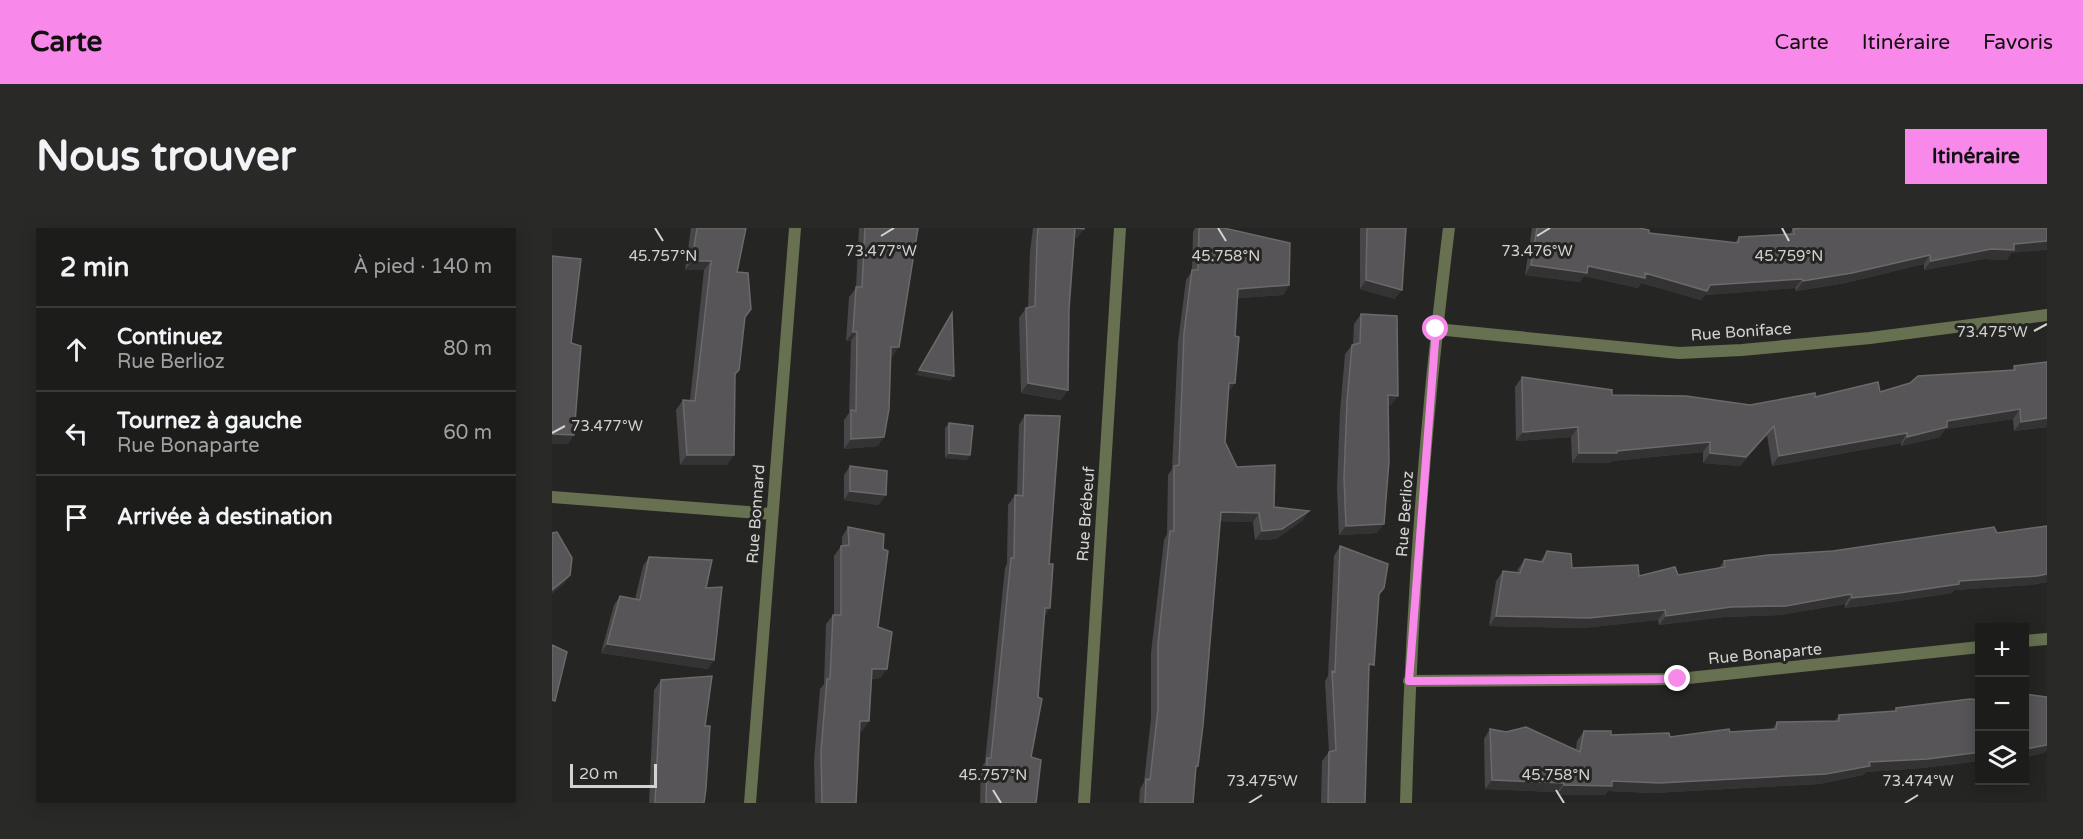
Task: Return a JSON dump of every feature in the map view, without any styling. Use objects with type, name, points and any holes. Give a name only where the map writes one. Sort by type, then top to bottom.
[{"type":"street","name":"Rue Bonnard","points":[[750,803],[795,228]]},
{"type":"street","name":"Rue Brébeuf","points":[[1084,803],[1120,228]]},
{"type":"street","name":"Rue Berlioz","points":[[1406,803],[1409,681],[1436,329],[1449,228]]},
{"type":"street","name":"Rue Boniface","points":[[1436,329],[1679,353],[1742,350],[1870,338],[2047,315]]},
{"type":"street","points":[[552,497],[772,514]]},
{"type":"street","points":[[2029,641],[2047,639]]},
{"type":"street","name":"Rue Bonaparte","points":[[1409,681],[1678,679],[1975,648]]},
{"type":"building","points":[[697,228],[746,228],[737,272],[748,273],[751,309],[745,317],[739,370],[735,374],[734,455],[687,455],[683,400],[695,401],[711,261],[692,261]]},
{"type":"building","points":[[865,228],[918,228],[899,347],[891,347],[889,409],[884,437],[851,439],[851,410],[856,411],[857,332],[853,332],[856,287],[862,287]]},
{"type":"building","points":[[1038,228],[1075,228],[1069,309],[1068,390],[1028,383],[1026,308],[1035,306]]},
{"type":"building","points":[[1199,228],[1224,228],[1290,243],[1289,285],[1238,289],[1235,336],[1239,337],[1235,383],[1229,383],[1225,442],[1237,467],[1275,465],[1274,507],[1309,511],[1282,529],[1262,531],[1259,513],[1221,512],[1203,725],[1193,803],[1145,803],[1146,779],[1150,780],[1158,709],[1158,644],[1170,531],[1174,531],[1174,466],[1179,465],[1184,333],[1192,270],[1198,270]]},
{"type":"building","points":[[1367,228],[1406,228],[1402,290],[1366,280]]},
{"type":"building","points":[[1537,228],[1639,228],[1649,230],[1649,233],[1738,243],[1739,237],[1794,234],[1793,229],[1803,228],[2047,228],[2047,241],[2014,244],[2014,250],[1991,249],[1931,261],[1930,255],[1852,273],[1803,281],[1802,279],[1710,285],[1707,291],[1645,273],[1645,278],[1588,266],[1587,273],[1531,265]]},
{"type":"building","points":[[552,256],[581,259],[571,343],[581,346],[574,435],[552,434]]},
{"type":"building","points":[[952,313],[954,376],[919,370]]},
{"type":"building","points":[[1361,314],[1397,316],[1398,396],[1388,395],[1389,461],[1384,524],[1346,526],[1344,478],[1347,402],[1352,345],[1360,343]]},
{"type":"building","points":[[2047,362],[2047,418],[2021,422],[2020,409],[1947,421],[1947,427],[1907,437],[1907,433],[1779,456],[1774,426],[1746,457],[1710,453],[1710,442],[1617,451],[1617,453],[1579,453],[1578,427],[1523,432],[1522,377],[1612,390],[1612,395],[1686,396],[1750,405],[1815,393],[1815,397],[1878,382],[1880,392],[1910,383],[1918,376],[2015,370],[2014,366]]},
{"type":"building","points":[[1025,415],[1060,416],[1049,564],[1053,564],[1050,608],[1045,608],[1038,697],[1042,699],[1031,757],[1041,760],[1036,803],[986,803],[987,758],[991,758],[1011,558],[1014,558],[1015,495],[1023,496]]},
{"type":"building","points":[[949,423],[973,426],[970,455],[949,453]]},
{"type":"building","points":[[850,466],[887,471],[886,495],[850,491]]},
{"type":"building","points":[[2047,526],[2047,574],[2037,576],[1959,581],[1959,584],[1899,593],[1852,598],[1851,594],[1786,606],[1731,607],[1666,616],[1665,610],[1589,618],[1496,616],[1503,571],[1520,573],[1525,559],[1543,562],[1547,551],[1571,554],[1572,568],[1638,565],[1639,576],[1675,567],[1678,575],[1725,567],[1724,561],[1768,555],[1833,551],[1994,527],[1997,533]]},
{"type":"building","points":[[848,527],[884,534],[883,549],[888,551],[878,627],[892,632],[887,669],[872,669],[869,721],[860,721],[856,803],[822,803],[821,751],[827,679],[830,679],[833,615],[841,615],[841,546],[849,545]]},
{"type":"building","points":[[557,532],[572,558],[570,575],[552,590],[552,533]]},
{"type":"building","points":[[1340,546],[1388,564],[1384,588],[1379,594],[1374,665],[1369,664],[1365,803],[1328,803],[1329,752],[1336,750],[1332,671],[1335,672]]},
{"type":"building","points":[[649,557],[712,560],[706,588],[722,587],[714,660],[607,644],[620,596],[640,600]]},
{"type":"building","points":[[552,645],[567,652],[555,701],[552,700]]},
{"type":"building","points":[[712,676],[705,726],[710,726],[704,803],[655,803],[661,680]]},
{"type":"building","points":[[2029,695],[2047,697],[2047,745],[2029,748]]},
{"type":"building","points":[[1975,700],[1975,753],[1928,759],[1869,762],[1870,766],[1826,774],[1660,783],[1612,781],[1612,786],[1492,780],[1490,729],[1506,732],[1526,727],[1580,752],[1584,731],[1611,731],[1611,735],[1669,733],[1670,737],[1729,729],[1730,732],[1776,729],[1777,722],[1839,721],[1839,715],[1896,711],[1896,708]]},
{"type":"route","points":[[1436,329],[1409,681],[1678,679]]}]
